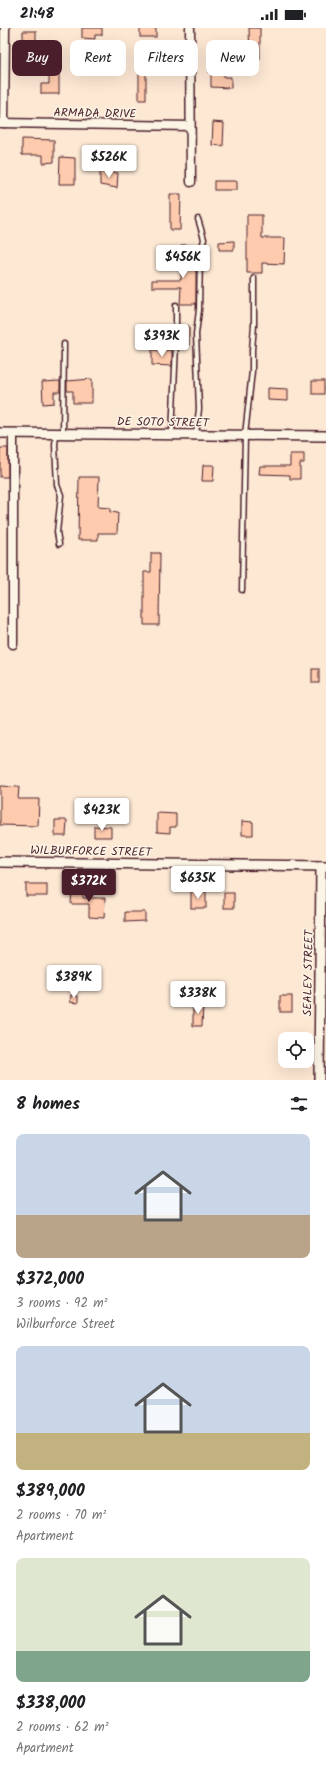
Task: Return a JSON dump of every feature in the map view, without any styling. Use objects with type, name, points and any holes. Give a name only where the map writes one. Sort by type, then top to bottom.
[{"type":"street","points":[[2,123],[5,28]]},
{"type":"street","points":[[190,28],[191,182]]},
{"type":"street","name":"ARMADA DRIVE","points":[[2,123],[190,126]]},
{"type":"street","name":"DE SOTO STREET","points":[[0,433],[326,436]]},
{"type":"street","points":[[13,433],[13,644]]},
{"type":"street","name":"WILBURFORCE STREET","points":[[0,862],[324,866]]},
{"type":"street","name":"SEALEY STREET","points":[[320,1080],[324,866]]},
{"type":"lane","points":[[196,435],[199,414],[196,334],[199,310],[200,256],[204,239],[198,219]]},
{"type":"lane","points":[[242,590],[245,435],[252,371],[254,278]]},
{"type":"lane","points":[[172,434],[176,345],[176,305]]},
{"type":"lane","points":[[59,544],[57,532],[61,495],[57,485],[55,445],[60,433],[64,344]]},
{"type":"building","points":[[82,28],[102,28],[102,35],[95,35],[95,39],[82,38]]},
{"type":"building","points":[[140,28],[156,28],[156,37],[140,37]]},
{"type":"building","points":[[249,28],[260,28],[260,59],[259,40],[249,40]]},
{"type":"building","points":[[23,31],[36,31],[36,40],[23,40]]},
{"type":"building","points":[[49,76],[59,76],[59,94],[41,94],[41,84],[49,84]]},
{"type":"building","points":[[139,76],[146,76],[146,100],[139,100]]},
{"type":"building","points":[[211,76],[231,77],[231,88],[211,87]]},
{"type":"building","points":[[213,122],[224,123],[223,146],[212,145]]},
{"type":"building","points":[[22,139],[54,140],[54,162],[43,163],[43,155],[22,155]]},
{"type":"building","points":[[60,157],[75,158],[75,184],[59,184]]},
{"type":"building","points":[[100,172],[118,173],[117,188],[100,185]]},
{"type":"building","points":[[214,181],[237,181],[237,190],[214,190]]},
{"type":"building","points":[[170,194],[181,194],[180,230],[170,230]]},
{"type":"building","points":[[247,215],[262,215],[262,238],[285,238],[284,264],[262,263],[262,273],[247,273]]},
{"type":"building","points":[[234,241],[234,250],[219,250],[219,242]]},
{"type":"building","points":[[181,245],[189,245],[189,264],[196,264],[196,304],[180,304],[181,287],[152,287],[152,280],[181,280]]},
{"type":"building","points":[[181,325],[189,326],[189,345],[180,345]]},
{"type":"building","points":[[152,350],[172,350],[172,366],[152,365]]},
{"type":"building","points":[[92,379],[92,403],[73,403],[73,391],[67,391],[67,381]]},
{"type":"building","points":[[60,381],[60,392],[54,392],[54,403],[43,404],[42,382]]},
{"type":"building","points":[[312,381],[324,381],[324,394],[312,394]]},
{"type":"building","points":[[268,388],[288,389],[288,401],[268,400]]},
{"type":"building","points":[[0,448],[8,448],[8,477],[0,477]]},
{"type":"building","points":[[290,454],[304,454],[304,463],[300,463],[300,479],[290,479],[290,475],[259,474],[260,466],[290,466]]},
{"type":"building","points":[[203,465],[214,465],[213,481],[202,481]]},
{"type":"building","points":[[79,477],[99,477],[98,507],[110,508],[110,512],[118,513],[117,533],[98,533],[98,540],[78,540]]},
{"type":"building","points":[[151,553],[160,553],[159,625],[144,625],[144,572],[151,572]]},
{"type":"building","points":[[312,669],[319,669],[319,683],[312,683]]},
{"type":"building","points":[[0,786],[19,787],[18,799],[39,799],[38,826],[0,825]]},
{"type":"building","points":[[157,813],[176,814],[176,827],[170,827],[170,833],[157,832]]},
{"type":"building","points":[[55,820],[67,820],[66,836],[55,836]]},
{"type":"building","points":[[242,821],[253,822],[253,835],[242,835]]},
{"type":"building","points":[[94,826],[111,827],[111,837],[94,837]]},
{"type":"building","points":[[26,884],[47,884],[47,896],[26,896]]},
{"type":"building","points":[[72,887],[83,888],[83,898],[105,898],[104,918],[89,917],[89,904],[71,904]]},
{"type":"building","points":[[191,891],[206,891],[206,908],[191,908]]},
{"type":"building","points":[[224,893],[234,893],[234,908],[224,908]]},
{"type":"building","points":[[125,912],[145,912],[145,921],[125,922]]},
{"type":"building","points":[[71,995],[78,996],[78,1003],[70,1002]]},
{"type":"building","points":[[280,996],[292,996],[292,1012],[280,1012]]},
{"type":"building","points":[[193,1004],[203,1004],[202,1026],[193,1026]]}]
